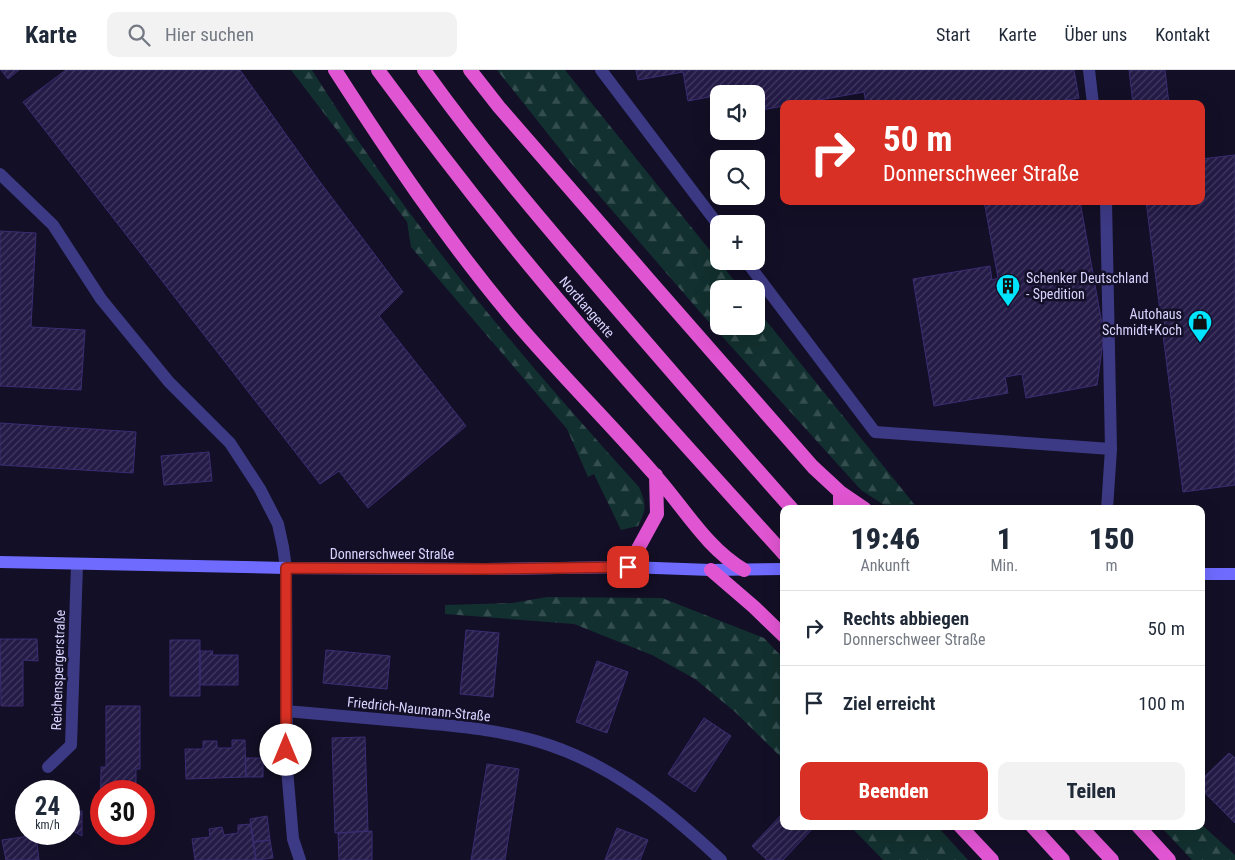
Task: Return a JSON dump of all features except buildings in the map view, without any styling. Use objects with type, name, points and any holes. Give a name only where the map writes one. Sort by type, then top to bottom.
[{"type":"highway","points":[[335,70],[378,137],[434,217],[509,314],[656,475],[725,558],[744,570]]},
{"type":"highway","name":"Nordtangente","points":[[378,70],[508,239],[690,450],[780,550]]},
{"type":"highway","name":"Nordtangente","points":[[424,70],[527,205],[788,505]]},
{"type":"highway","points":[[470,70],[650,282],[813,466],[840,492],[860,505]]},
{"type":"highway","points":[[628,567],[657,514],[656,475]]},
{"type":"highway","points":[[840,492],[840,505]]},
{"type":"highway","points":[[711,570],[780,632]]},
{"type":"highway","points":[[964,830],[992,860]]},
{"type":"highway","points":[[1036,830],[1063,860]]},
{"type":"highway","points":[[1084,830],[1112,860]]},
{"type":"highway","points":[[1142,830],[1169,860]]},
{"type":"main road","name":"Donnerschweer Straße","points":[[0,562],[286,568],[485,569],[628,567],[711,570],[780,569]]},
{"type":"main road","points":[[1205,574],[1235,574]]},
{"type":"street","points":[[601,70],[711,215]]},
{"type":"street","points":[[1089,70],[1093,100]]},
{"type":"street","points":[[0,174],[53,225],[101,299],[169,382],[230,443],[260,489],[278,524],[286,568],[286,712],[290,817],[293,839],[300,860]]},
{"type":"street","points":[[1106,205],[1110,449],[1107,505]]},
{"type":"street","points":[[753,270],[875,432],[1110,449]]},
{"type":"street","name":"Reichenspergerstraße","points":[[48,767],[71,745],[77,565]]},
{"type":"street","name":"Friedrich-Naumann-Straße","points":[[286,712],[477,728],[550,745],[583,759],[618,778],[682,824],[721,860]]},
{"type":"green space","points":[[291,70],[312,70],[348,126],[425,234],[551,388],[639,487],[644,506],[643,515],[638,526],[621,530],[594,474],[588,477],[567,429],[411,247],[407,222]]},
{"type":"green space","points":[[497,70],[565,70],[710,250],[710,270],[726,270],[734,280],[710,280],[710,323],[571,163]]},
{"type":"green space","points":[[765,319],[915,505],[884,505],[861,490],[721,335],[765,335]]},
{"type":"green space","points":[[547,597],[662,598],[764,638],[780,655],[780,756],[734,711],[695,679],[652,655],[574,624],[445,614],[445,605],[512,603]]},
{"type":"green space","points":[[1205,828],[1235,855],[1235,860],[1192,860],[1164,830],[1205,830]]},
{"type":"green space","points":[[854,830],[941,830],[968,860],[883,860]]},
{"type":"place","name":"Schenker Deutschland - Spedition","points":[[1008,307]]},
{"type":"place","name":"Autohaus Schmidt+Koch","points":[[1200,343]]},
{"type":"route","points":[[286,750],[286,568],[485,569],[628,567]]}]
